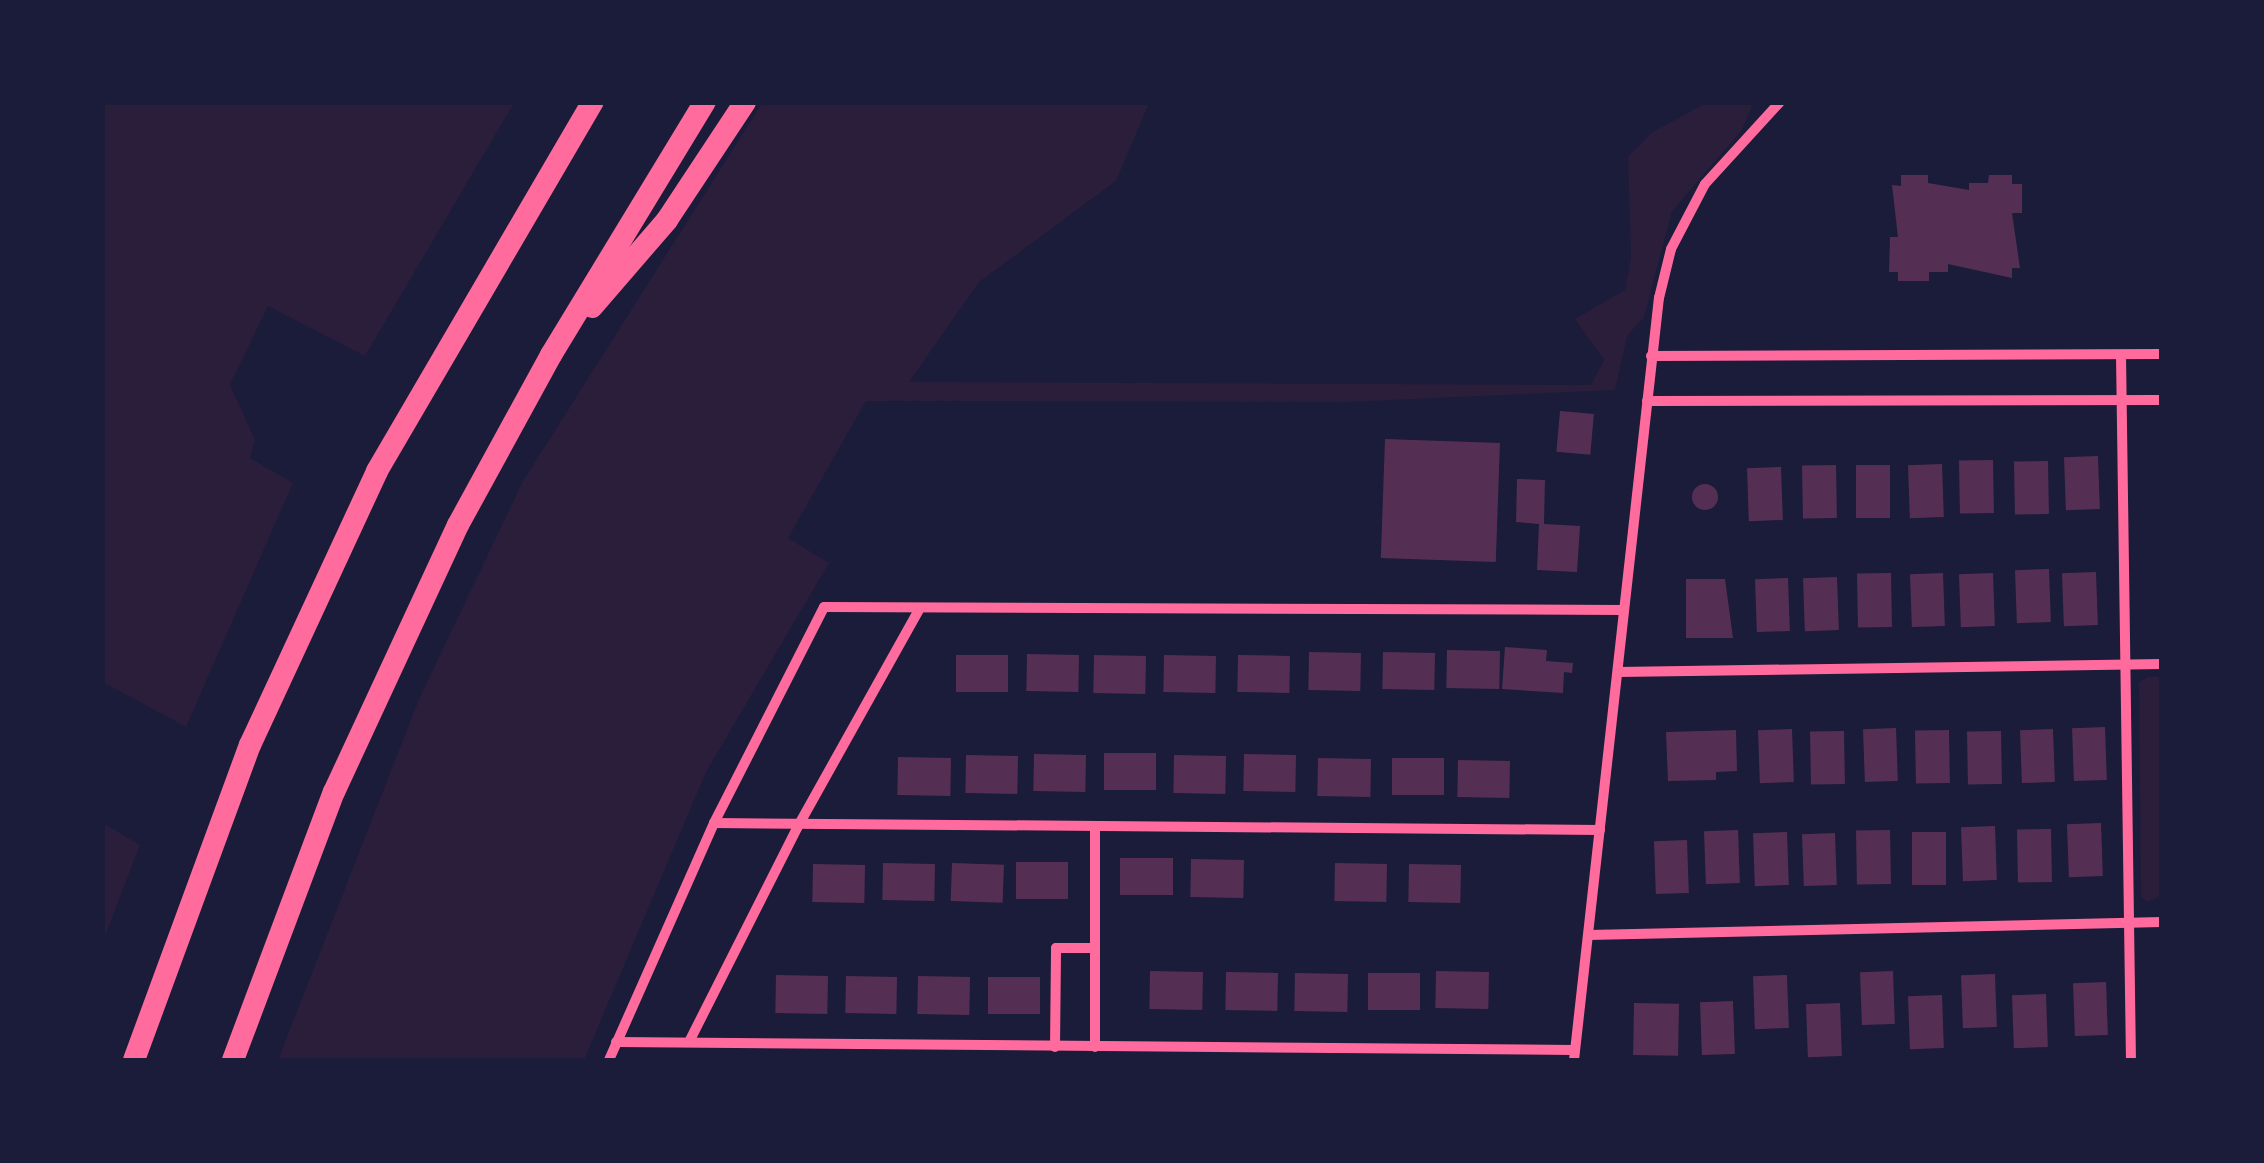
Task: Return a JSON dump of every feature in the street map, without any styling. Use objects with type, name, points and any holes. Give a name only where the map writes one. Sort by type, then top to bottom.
[{"type":"highway","points":[[233,1060],[334,792],[458,525],[550,355],[705,102]]},
{"type":"highway","points":[[550,355],[666,220],[745,102]]},
{"type":"highway","points":[[134,1060],[250,745],[377,472],[588,108]]},
{"type":"street","points":[[616,1042],[1574,1055],[1651,356],[1670,249],[1705,184],[1780,102]]},
{"type":"street","points":[[1651,356],[2162,354]]},
{"type":"street","points":[[2120,356],[2128,664],[2131,1060]]},
{"type":"street","points":[[1647,401],[2162,400]]},
{"type":"street","points":[[609,1060],[714,823],[824,607],[1624,610]]},
{"type":"street","points":[[689,1042],[797,828],[920,608]]},
{"type":"street","points":[[1618,672],[2162,664]]},
{"type":"street","points":[[714,823],[797,828],[1600,830]]},
{"type":"street","points":[[1095,828],[1095,1047]]},
{"type":"street","points":[[1588,935],[2162,922]]},
{"type":"street","points":[[1055,1047],[1056,948],[1094,948]]},
{"type":"street","points":[[1008,1046],[1008,1060]]},
{"type":"street","points":[[1114,1060],[1122,1048]]},
{"type":"shaded area","points":[[763,102],[1149,103],[1116,181],[979,282],[909,382],[1591,385],[1604,360],[1575,319],[1625,290],[1631,258],[1628,157],[1651,133],[1706,103],[1753,103],[1742,130],[1672,211],[1644,317],[1627,336],[1615,390],[1347,402],[866,401],[788,538],[829,563],[706,772],[584,1060],[278,1060],[419,699],[523,481]]},
{"type":"shaded area","points":[[102,103],[514,103],[365,356],[268,306],[230,385],[255,440],[250,458],[293,483],[186,727],[103,682]]},
{"type":"shaded area","points":[[2147,677],[2162,677],[2161,896],[2147,902],[2141,897],[2139,683]]},
{"type":"shaded area","points":[[103,823],[140,845],[103,941]]},
{"type":"building","points":[[1901,175],[1928,175],[1928,183],[1969,190],[1969,183],[1988,183],[1989,175],[2012,175],[2012,184],[2022,184],[2022,213],[2012,213],[2020,268],[2012,268],[2012,278],[1948,264],[1948,272],[1929,272],[1929,281],[1898,281],[1898,272],[1889,272],[1890,237],[1898,237],[1892,185],[1901,186]]},
{"type":"building","points":[[1560,411],[1594,414],[1590,455],[1556,452]]},
{"type":"building","points":[[1385,439],[1500,443],[1496,562],[1381,558]]},
{"type":"building","points":[[2098,456],[2100,509],[2066,510],[2064,457]]},
{"type":"building","points":[[1993,460],[1994,513],[1960,514],[1959,461]]},
{"type":"building","points":[[2048,461],[2049,514],[2015,515],[2014,462]]},
{"type":"building","points":[[1942,464],[1944,517],[1910,518],[1908,465]]},
{"type":"building","points":[[1836,465],[1837,518],[1803,519],[1802,466]]},
{"type":"building","points":[[1856,465],[1890,465],[1890,518],[1856,518]]},
{"type":"building","points":[[1781,467],[1783,520],[1749,521],[1747,468]]},
{"type":"building","points":[[1517,479],[1545,480],[1544,524],[1580,526],[1577,572],[1537,570],[1539,524],[1516,522]]},
{"type":"building","points":[[1705,484],[1714,488],[1718,497],[1714,506],[1705,510],[1696,506],[1692,497],[1696,488]]},
{"type":"building","points":[[2049,569],[2051,622],[2017,623],[2015,570]]},
{"type":"building","points":[[2096,572],[2098,625],[2064,626],[2062,573]]},
{"type":"building","points":[[1891,573],[1892,627],[1858,628],[1857,574]]},
{"type":"building","points":[[1943,573],[1945,626],[1912,627],[1910,574]]},
{"type":"building","points":[[1993,573],[1995,626],[1961,627],[1959,574]]},
{"type":"building","points":[[1837,577],[1839,630],[1805,631],[1803,578]]},
{"type":"building","points":[[1788,578],[1790,631],[1757,632],[1755,579]]},
{"type":"building","points":[[1686,579],[1725,579],[1733,638],[1686,638]]},
{"type":"building","points":[[1505,647],[1547,650],[1546,661],[1573,663],[1572,673],[1564,672],[1563,693],[1502,689]]},
{"type":"building","points":[[1447,650],[1500,651],[1499,689],[1446,688]]},
{"type":"building","points":[[1309,652],[1361,653],[1360,691],[1308,690]]},
{"type":"building","points":[[1383,652],[1435,653],[1434,690],[1382,689]]},
{"type":"building","points":[[1027,654],[1079,655],[1078,692],[1026,691]]},
{"type":"building","points":[[956,655],[1008,655],[1008,692],[956,692]]},
{"type":"building","points":[[1094,655],[1146,656],[1145,694],[1093,693]]},
{"type":"building","points":[[1164,655],[1216,656],[1215,693],[1163,692]]},
{"type":"building","points":[[1238,655],[1290,656],[1289,693],[1237,692]]},
{"type":"building","points":[[2105,727],[2107,780],[2074,781],[2072,728]]},
{"type":"building","points":[[1896,728],[1898,781],[1865,782],[1863,729]]},
{"type":"building","points":[[1792,729],[1794,782],[1760,783],[1758,730]]},
{"type":"building","points":[[2053,729],[2055,782],[2022,783],[2020,730]]},
{"type":"building","points":[[1736,730],[1737,771],[1716,772],[1716,780],[1668,781],[1666,732]]},
{"type":"building","points":[[1949,730],[1950,783],[1916,784],[1915,731]]},
{"type":"building","points":[[1844,731],[1845,784],[1811,785],[1810,732]]},
{"type":"building","points":[[2001,731],[2002,784],[1968,785],[1967,732]]},
{"type":"building","points":[[1104,753],[1156,753],[1156,790],[1104,790]]},
{"type":"building","points":[[1034,754],[1086,755],[1085,792],[1033,791]]},
{"type":"building","points":[[1244,754],[1296,755],[1295,792],[1243,791]]},
{"type":"building","points":[[966,755],[1018,756],[1017,794],[965,793]]},
{"type":"building","points":[[1174,755],[1226,756],[1225,794],[1173,793]]},
{"type":"building","points":[[898,757],[951,758],[950,796],[897,795]]},
{"type":"building","points":[[1318,758],[1371,759],[1370,797],[1317,796]]},
{"type":"building","points":[[1392,758],[1444,758],[1444,795],[1392,795]]},
{"type":"building","points":[[1458,760],[1510,761],[1509,798],[1457,797]]},
{"type":"building","points":[[2101,823],[2103,876],[2069,877],[2067,824]]},
{"type":"building","points":[[1995,826],[1997,880],[1963,881],[1961,827]]},
{"type":"building","points":[[2051,829],[2052,882],[2018,883],[2017,830]]},
{"type":"building","points":[[1738,830],[1740,883],[1706,884],[1704,831]]},
{"type":"building","points":[[1890,830],[1891,884],[1857,885],[1856,831]]},
{"type":"building","points":[[1787,832],[1789,885],[1755,886],[1753,833]]},
{"type":"building","points":[[1912,832],[1946,832],[1946,885],[1912,885]]},
{"type":"building","points":[[1835,833],[1837,885],[1804,886],[1802,834]]},
{"type":"building","points":[[1687,840],[1689,893],[1656,894],[1654,841]]},
{"type":"building","points":[[1120,858],[1173,858],[1173,895],[1120,895]]},
{"type":"building","points":[[1191,859],[1244,860],[1243,898],[1190,897]]},
{"type":"building","points":[[1016,862],[1068,862],[1068,899],[1016,899]]},
{"type":"building","points":[[883,863],[935,864],[934,901],[882,900]]},
{"type":"building","points":[[952,863],[1004,865],[1003,903],[951,901]]},
{"type":"building","points":[[1335,863],[1387,864],[1386,902],[1334,901]]},
{"type":"building","points":[[813,864],[865,865],[864,903],[812,902]]},
{"type":"building","points":[[1409,864],[1461,865],[1460,903],[1408,902]]},
{"type":"building","points":[[1150,971],[1203,972],[1202,1010],[1149,1009]]},
{"type":"building","points":[[1436,971],[1489,972],[1488,1009],[1435,1008]]},
{"type":"building","points":[[1893,971],[1895,1024],[1862,1025],[1860,972]]},
{"type":"building","points":[[1226,972],[1278,973],[1277,1011],[1225,1010]]},
{"type":"building","points":[[1295,973],[1348,974],[1347,1012],[1294,1011]]},
{"type":"building","points":[[1368,973],[1420,973],[1420,1010],[1368,1010]]},
{"type":"building","points":[[1995,974],[1997,1027],[1963,1028],[1961,975]]},
{"type":"building","points":[[776,975],[828,976],[827,1014],[775,1013]]},
{"type":"building","points":[[1787,975],[1789,1028],[1755,1029],[1753,976]]},
{"type":"building","points":[[846,976],[897,977],[896,1014],[845,1013]]},
{"type":"building","points":[[918,976],[970,977],[969,1015],[917,1014]]},
{"type":"building","points":[[988,977],[1040,977],[1040,1014],[988,1014]]},
{"type":"building","points":[[2106,982],[2108,1035],[2075,1036],[2073,983]]},
{"type":"building","points":[[2046,994],[2048,1047],[2014,1048],[2012,995]]},
{"type":"building","points":[[1942,995],[1944,1048],[1910,1049],[1908,996]]},
{"type":"building","points":[[1733,1001],[1735,1054],[1702,1055],[1700,1002]]},
{"type":"building","points":[[1634,1003],[1679,1004],[1678,1056],[1633,1055]]},
{"type":"building","points":[[1840,1003],[1842,1056],[1808,1057],[1806,1004]]}]
